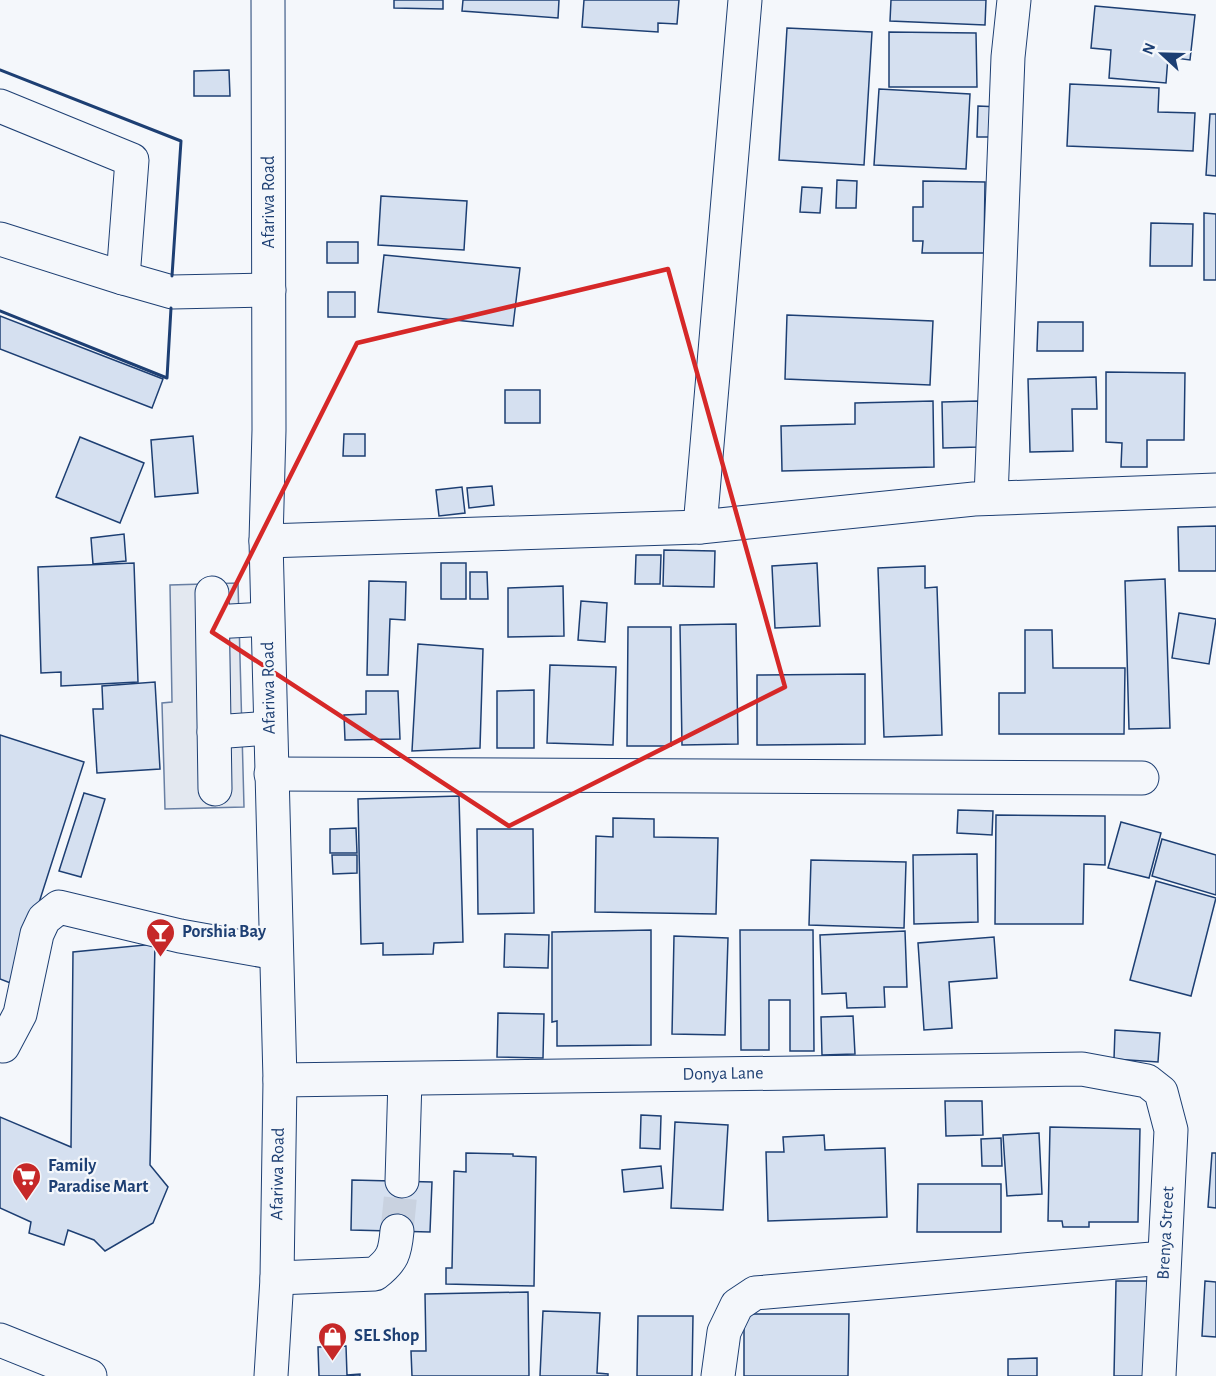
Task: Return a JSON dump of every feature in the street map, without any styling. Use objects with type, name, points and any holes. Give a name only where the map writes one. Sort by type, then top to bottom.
[{"type":"street","name":"Afariwa Road","points":[[268,0],[269,430],[266,541],[280,1080],[277,1278],[271,1376]]},
{"type":"street","points":[[700,527],[745,0]]},
{"type":"street","points":[[991,498],[1008,57],[1014,0]]},
{"type":"street","points":[[0,106],[132,160],[123,278]]},
{"type":"street","points":[[0,238],[172,292],[269,290]]},
{"type":"street","points":[[266,541],[700,527],[991,498],[1216,490]]},
{"type":"street","points":[[215,789],[212,607],[267,619]]},
{"type":"street","points":[[214,732],[270,728]]},
{"type":"street","points":[[271,774],[1142,778]]},
{"type":"street","points":[[0,1045],[3,1046],[20,1014],[37,934],[44,919],[59,907],[180,936],[276,953]]},
{"type":"street","name":"Donya Lane","points":[[280,1080],[1082,1069],[1147,1081],[1161,1092]]},
{"type":"street","points":[[402,1181],[405,1079]]},
{"type":"street","name":"Brenya Street","points":[[1159,1376],[1171,1130],[1161,1092]]},
{"type":"street","points":[[277,1278],[375,1274],[388,1264],[395,1251],[397,1231]]},
{"type":"street","points":[[718,1376],[724,1332],[737,1305],[755,1293],[1164,1258]]},
{"type":"street","points":[[0,1340],[90,1376]]},
{"type":"highlighted area","points":[[668,269],[785,687],[509,826],[212,632],[357,343]]},
{"type":"shaded area","points":[[238,583],[244,807],[165,809],[162,703],[172,702],[170,585]]},
{"type":"building","points":[[394,0],[443,0],[443,9],[394,8]]},
{"type":"building","points":[[463,0],[559,0],[558,18],[462,11]]},
{"type":"building","points":[[584,0],[679,0],[677,24],[658,23],[658,32],[582,27]]},
{"type":"building","points":[[891,0],[986,0],[985,25],[890,21]]},
{"type":"building","points":[[1095,6],[1195,15],[1190,60],[1168,57],[1166,83],[1109,78],[1111,50],[1091,48]]},
{"type":"building","points":[[787,28],[872,32],[864,165],[779,160]]},
{"type":"building","points":[[889,32],[976,33],[977,87],[889,87]]},
{"type":"building","points":[[229,70],[230,96],[194,96],[194,71]]},
{"type":"building","points":[[1070,84],[1159,88],[1158,112],[1195,113],[1193,151],[1067,146]]},
{"type":"building","points":[[879,89],[970,94],[966,169],[874,165]]},
{"type":"building","points":[[978,106],[1000,107],[999,137],[977,137]]},
{"type":"building","points":[[1210,114],[1216,114],[1216,176],[1206,175]]},
{"type":"building","points":[[837,180],[857,181],[856,208],[836,208]]},
{"type":"building","points":[[923,181],[985,182],[984,253],[922,253],[923,241],[913,241],[913,207],[923,207]]},
{"type":"building","points":[[802,187],[822,188],[820,213],[800,212]]},
{"type":"building","points":[[381,196],[467,201],[464,250],[378,245]]},
{"type":"building","points":[[1204,213],[1216,214],[1216,280],[1204,280]]},
{"type":"building","points":[[1151,223],[1193,224],[1192,266],[1150,266]]},
{"type":"building","points":[[327,242],[358,242],[358,263],[327,263]]},
{"type":"building","points":[[384,255],[520,268],[513,326],[378,312]]},
{"type":"building","points":[[328,292],[355,292],[355,317],[328,317]]},
{"type":"building","points":[[787,315],[933,321],[930,385],[785,379]]},
{"type":"building","points":[[0,316],[163,379],[152,408],[0,349]]},
{"type":"building","points":[[1038,322],[1083,322],[1083,351],[1037,351]]},
{"type":"building","points":[[1106,372],[1185,373],[1184,440],[1147,440],[1147,467],[1121,467],[1122,443],[1106,442]]},
{"type":"building","points":[[1096,377],[1097,409],[1072,409],[1073,451],[1030,452],[1028,379]]},
{"type":"building","points":[[505,390],[540,390],[540,423],[505,423]]},
{"type":"building","points":[[933,401],[934,467],[782,471],[781,426],[855,424],[855,403]]},
{"type":"building","points":[[978,401],[979,447],[943,448],[942,402]]},
{"type":"building","points":[[344,434],[365,434],[365,456],[343,456]]},
{"type":"building","points":[[193,436],[198,493],[155,497],[151,440]]},
{"type":"building","points":[[80,437],[144,463],[120,523],[56,497]]},
{"type":"building","points":[[492,486],[494,505],[469,508],[467,488]]},
{"type":"building","points":[[462,487],[465,513],[439,516],[436,490]]},
{"type":"building","points":[[1216,526],[1216,571],[1179,571],[1178,527]]},
{"type":"building","points":[[124,534],[126,561],[93,564],[91,538]]},
{"type":"building","points":[[664,550],[715,551],[714,587],[663,586]]},
{"type":"building","points":[[636,555],[661,555],[660,584],[635,584]]},
{"type":"building","points":[[134,563],[138,682],[61,686],[61,672],[41,673],[38,567]]},
{"type":"building","points":[[441,563],[466,563],[466,599],[441,599]]},
{"type":"building","points":[[817,563],[820,626],[775,628],[772,566]]},
{"type":"building","points":[[925,566],[925,588],[937,587],[942,735],[884,737],[878,568]]},
{"type":"building","points":[[470,572],[487,572],[488,599],[470,599]]},
{"type":"building","points":[[1165,579],[1170,728],[1129,729],[1125,581]]},
{"type":"building","points":[[369,581],[406,582],[405,620],[390,619],[388,675],[367,675]]},
{"type":"building","points":[[563,586],[564,636],[508,637],[508,588]]},
{"type":"building","points":[[581,601],[607,603],[605,642],[578,640]]},
{"type":"building","points":[[1179,613],[1216,619],[1209,664],[1172,658]]},
{"type":"building","points":[[736,624],[738,744],[682,745],[680,625]]},
{"type":"building","points":[[628,627],[671,627],[671,746],[627,746]]},
{"type":"building","points":[[1025,630],[1052,630],[1053,668],[1125,668],[1124,734],[999,734],[999,693],[1025,693]]},
{"type":"building","points":[[418,644],[483,649],[480,748],[412,751]]},
{"type":"building","points":[[550,665],[616,667],[613,745],[547,743]]},
{"type":"building","points":[[865,674],[865,744],[757,745],[757,675]]},
{"type":"building","points":[[155,682],[160,769],[97,773],[93,709],[103,709],[102,686]]},
{"type":"building","points":[[534,690],[534,748],[497,748],[497,691]]},
{"type":"building","points":[[366,691],[398,691],[400,739],[345,740],[344,715],[366,714]]},
{"type":"building","points":[[0,735],[84,762],[13,984],[0,979]]},
{"type":"building","points":[[84,793],[105,799],[81,877],[59,871]]},
{"type":"building","points":[[459,796],[463,942],[434,943],[433,954],[383,955],[383,943],[361,944],[358,799]]},
{"type":"building","points":[[958,810],[993,811],[992,835],[957,833]]},
{"type":"building","points":[[996,815],[1105,816],[1105,865],[1084,864],[1083,924],[995,924]]},
{"type":"building","points":[[613,818],[654,819],[654,837],[718,838],[716,914],[595,912],[596,836],[613,837]]},
{"type":"building","points":[[1121,822],[1161,833],[1149,878],[1108,868]]},
{"type":"building","points":[[356,828],[357,853],[330,853],[330,829]]},
{"type":"building","points":[[477,829],[533,829],[534,913],[478,914]]},
{"type":"building","points":[[1162,839],[1216,855],[1216,895],[1152,876]]},
{"type":"building","points":[[977,854],[978,922],[914,924],[913,855]]},
{"type":"building","points":[[332,855],[357,855],[357,873],[333,874]]},
{"type":"building","points":[[811,860],[906,862],[904,928],[809,925]]},
{"type":"building","points":[[1156,881],[1216,898],[1191,996],[1130,980]]},
{"type":"building","points":[[651,930],[651,1045],[557,1046],[557,1021],[552,1022],[552,932]]},
{"type":"building","points":[[740,930],[813,930],[814,1051],[790,1051],[790,1000],[769,1000],[769,1050],[741,1050]]},
{"type":"building","points":[[905,931],[907,987],[884,987],[885,1007],[847,1008],[846,993],[822,994],[820,935]]},
{"type":"building","points":[[505,934],[549,935],[548,968],[504,967]]},
{"type":"building","points":[[674,936],[728,938],[725,1035],[672,1034]]},
{"type":"building","points":[[994,937],[997,978],[949,982],[952,1028],[924,1030],[918,943]]},
{"type":"building","points":[[155,944],[150,1165],[168,1187],[153,1223],[105,1251],[94,1240],[68,1230],[64,1245],[29,1233],[31,1222],[0,1208],[0,1117],[71,1147],[73,952]]},
{"type":"building","points":[[498,1013],[544,1014],[543,1058],[497,1057]]},
{"type":"building","points":[[853,1016],[855,1054],[822,1055],[821,1017]]},
{"type":"building","points":[[1115,1030],[1160,1033],[1158,1062],[1114,1059]]},
{"type":"building","points":[[945,1101],[982,1101],[983,1135],[946,1136]]},
{"type":"building","points":[[641,1115],[661,1116],[660,1149],[640,1148]]},
{"type":"building","points":[[675,1122],[728,1125],[723,1210],[671,1208]]},
{"type":"building","points":[[1050,1127],[1140,1129],[1138,1222],[1089,1222],[1089,1227],[1063,1227],[1062,1221],[1048,1221]]},
{"type":"building","points":[[1039,1133],[1042,1194],[1007,1196],[1003,1135]]},
{"type":"building","points":[[824,1135],[825,1150],[885,1148],[887,1217],[768,1221],[766,1152],[784,1152],[783,1137]]},
{"type":"building","points":[[1001,1138],[1002,1166],[982,1166],[981,1139]]},
{"type":"building","points":[[466,1153],[536,1157],[534,1286],[446,1284],[446,1268],[452,1268],[454,1171],[466,1172]]},
{"type":"building","points":[[1212,1153],[1216,1153],[1216,1208],[1208,1207]]},
{"type":"building","points":[[661,1166],[663,1188],[624,1192],[622,1170]]},
{"type":"building","points":[[352,1180],[432,1182],[430,1232],[351,1230]]},
{"type":"building","points":[[918,1184],[1001,1184],[1001,1232],[917,1232]]},
{"type":"building","points":[[1116,1281],[1151,1281],[1150,1376],[1114,1376]]},
{"type":"building","points":[[1205,1281],[1216,1282],[1216,1337],[1202,1336]]},
{"type":"building","points":[[528,1292],[529,1376],[412,1376],[411,1351],[426,1351],[425,1294]]},
{"type":"building","points":[[543,1311],[600,1313],[597,1373],[608,1374],[608,1376],[540,1376]]},
{"type":"building","points":[[744,1314],[849,1314],[848,1376],[744,1376]]},
{"type":"building","points":[[638,1316],[693,1316],[692,1376],[637,1376]]},
{"type":"building","name":"SEL Shop","points":[[346,1346],[347,1375],[360,1374],[360,1376],[319,1376],[318,1347]]},
{"type":"building","points":[[1037,1358],[1037,1376],[1008,1376],[1008,1359]]},
{"type":"tunnel","points":[[397,1231],[402,1181]]},
{"type":"wall","points":[[0,70],[181,141],[172,276]]},
{"type":"wall","points":[[0,311],[167,378],[171,308]]},
{"type":"place","name":"Porshia Bay","points":[[161,958]]},
{"type":"place","name":"Family Paradise Mart","points":[[27,1202]]},
{"type":"place","name":"SEL Shop","points":[[333,1362]]}]
